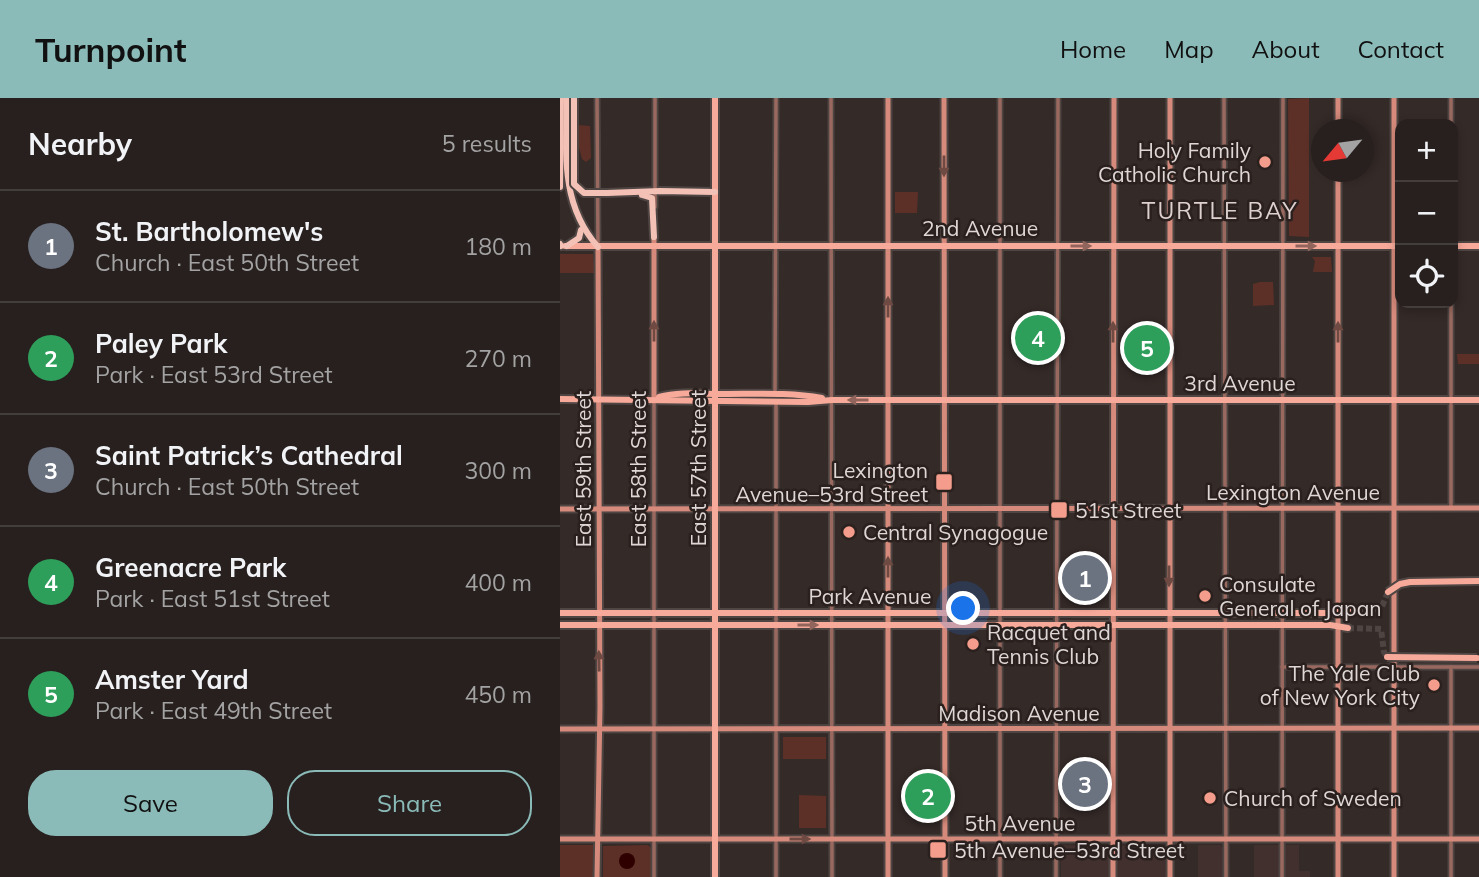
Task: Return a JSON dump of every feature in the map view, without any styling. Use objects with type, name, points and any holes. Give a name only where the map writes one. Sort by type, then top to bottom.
[{"type":"highway","points":[[560,185],[561,98]]},
{"type":"highway","points":[[570,98],[574,184],[584,193],[715,192]]},
{"type":"highway","points":[[570,98],[566,187],[581,228],[598,247]]},
{"type":"highway","points":[[622,192],[652,197],[654,237]]},
{"type":"highway","points":[[562,246],[579,239],[581,228]]},
{"type":"main road","name":"East 57th Street","points":[[715,98],[715,877]]},
{"type":"main road","points":[[888,98],[888,877]]},
{"type":"main road","points":[[944,98],[946,877]]},
{"type":"main road","points":[[1113,877],[1114,98]]},
{"type":"main road","points":[[1170,98],[1170,877]]},
{"type":"main road","points":[[1338,98],[1338,119]]},
{"type":"main road","points":[[1394,98],[1397,245]]},
{"type":"main road","points":[[1338,182],[1338,877]]},
{"type":"main road","name":"East 58th Street","points":[[654,237],[654,399]]},
{"type":"main road","name":"2nd Avenue","points":[[562,246],[1395,246]]},
{"type":"main road","points":[[1458,246],[1479,246]]},
{"type":"main road","name":"East 59th Street","points":[[597,877],[598,247]]},
{"type":"main road","points":[[1394,877],[1396,308]]},
{"type":"main road","name":"3rd Avenue","points":[[654,399],[671,394],[715,394],[832,400],[1479,400]]},
{"type":"main road","points":[[686,394],[701,402]]},
{"type":"main road","name":"3rd Avenue","points":[[560,399],[715,402],[776,398]]},
{"type":"main road","name":"Lexington Avenue","points":[[560,509],[1479,508]]},
{"type":"main road","points":[[1388,592],[1406,582],[1479,581]]},
{"type":"main road","name":"Park Avenue","points":[[560,613],[1282,613],[1348,610]]},
{"type":"main road","name":"Park Avenue","points":[[560,625],[1282,625],[1348,628]]},
{"type":"main road","points":[[1387,657],[1479,657]]},
{"type":"main road","name":"Madison Avenue","points":[[560,729],[1479,729]]},
{"type":"main road","name":"5th Avenue","points":[[560,839],[1479,839]]},
{"type":"street","points":[[570,98],[571,144]]},
{"type":"street","name":"East 59th Street","points":[[597,98],[598,247]]},
{"type":"street","name":"East 58th Street","points":[[654,237],[655,98]]},
{"type":"street","points":[[776,98],[776,877]]},
{"type":"street","points":[[831,98],[832,877]]},
{"type":"street","points":[[1000,98],[1000,877]]},
{"type":"street","points":[[1056,877],[1058,98]]},
{"type":"street","points":[[1224,98],[1226,877]]},
{"type":"street","points":[[1282,877],[1283,98]]},
{"type":"street","points":[[1451,98],[1451,119]]},
{"type":"street","points":[[1451,308],[1451,508]]},
{"type":"street","name":"East 58th Street","points":[[654,399],[654,877]]},
{"type":"street","points":[[1282,667],[1479,667]]},
{"type":"street","points":[[1451,667],[1451,877]]},
{"type":"shaded area","points":[[1309,98],[1309,237],[1289,236],[1288,99]]},
{"type":"shaded area","points":[[577,125],[590,126],[591,158],[586,162],[582,159],[579,148],[576,148]]},
{"type":"shaded area","points":[[895,192],[918,192],[917,213],[895,213]]},
{"type":"shaded area","points":[[560,254],[593,254],[595,273],[560,273]]},
{"type":"shaded area","points":[[1312,257],[1331,257],[1332,272],[1313,272],[1315,261]]},
{"type":"shaded area","points":[[1273,282],[1274,305],[1253,306],[1253,284]]},
{"type":"shaded area","points":[[1029,332],[1051,332],[1051,345],[1029,345],[1025,336],[1029,336]]},
{"type":"shaded area","points":[[1457,354],[1479,354],[1479,364],[1458,364]]},
{"type":"shaded area","points":[[783,737],[826,737],[826,759],[783,759]]},
{"type":"shaded area","points":[[799,795],[826,796],[826,828],[799,828]]},
{"type":"shaded area","points":[[560,845],[594,845],[593,877],[560,877]]},
{"type":"shaded area","points":[[648,845],[651,848],[651,877],[603,877],[603,846]]},
{"type":"shaded area","points":[[1063,845],[1164,846],[1166,877],[1061,877]]},
{"type":"shaded area","points":[[1198,845],[1220,845],[1224,849],[1224,877],[1198,877]]},
{"type":"shaded area","points":[[1254,845],[1299,845],[1299,871],[1310,871],[1310,877],[1254,877]]},
{"type":"shaded area","points":[[627,853],[633,855],[633,867],[627,869],[621,867],[619,861],[621,855]]},
{"type":"waterway","points":[[1032,338],[1031,332],[1049,334]]},
{"type":"tunnel","points":[[1348,610],[1381,609],[1388,592]]},
{"type":"tunnel","points":[[1348,628],[1381,629],[1387,657]]},
{"type":"place","name":"Holy Family Catholic Church","points":[[1265,162]]},
{"type":"place","name":"Greenacre Park","points":[[1038,338]]},
{"type":"place","name":"Amster Yard","points":[[1147,348]]},
{"type":"place","name":"Lexington Avenue–53rd Street","points":[[944,482]]},
{"type":"place","name":"51st Street","points":[[1059,510]]},
{"type":"place","name":"Central Synagogue","points":[[849,532]]},
{"type":"place","name":"St. Bartholomew's","points":[[1085,578]]},
{"type":"place","name":"Consulate General of Japan","points":[[1205,596]]},
{"type":"place","name":"Racquet and Tennis Club","points":[[973,644]]},
{"type":"place","name":"The Yale Club of New York City","points":[[1434,685]]},
{"type":"place","name":"Saint Patrick’s Cathedral","points":[[1085,784]]},
{"type":"place","name":"Paley Park","points":[[928,796]]},
{"type":"place","name":"Church of Sweden","points":[[1210,798]]},
{"type":"place","name":"5th Avenue–53rd Street","points":[[938,850]]},
{"type":"district","name":"TURTLE BAY","points":[[1220,210]]}]
